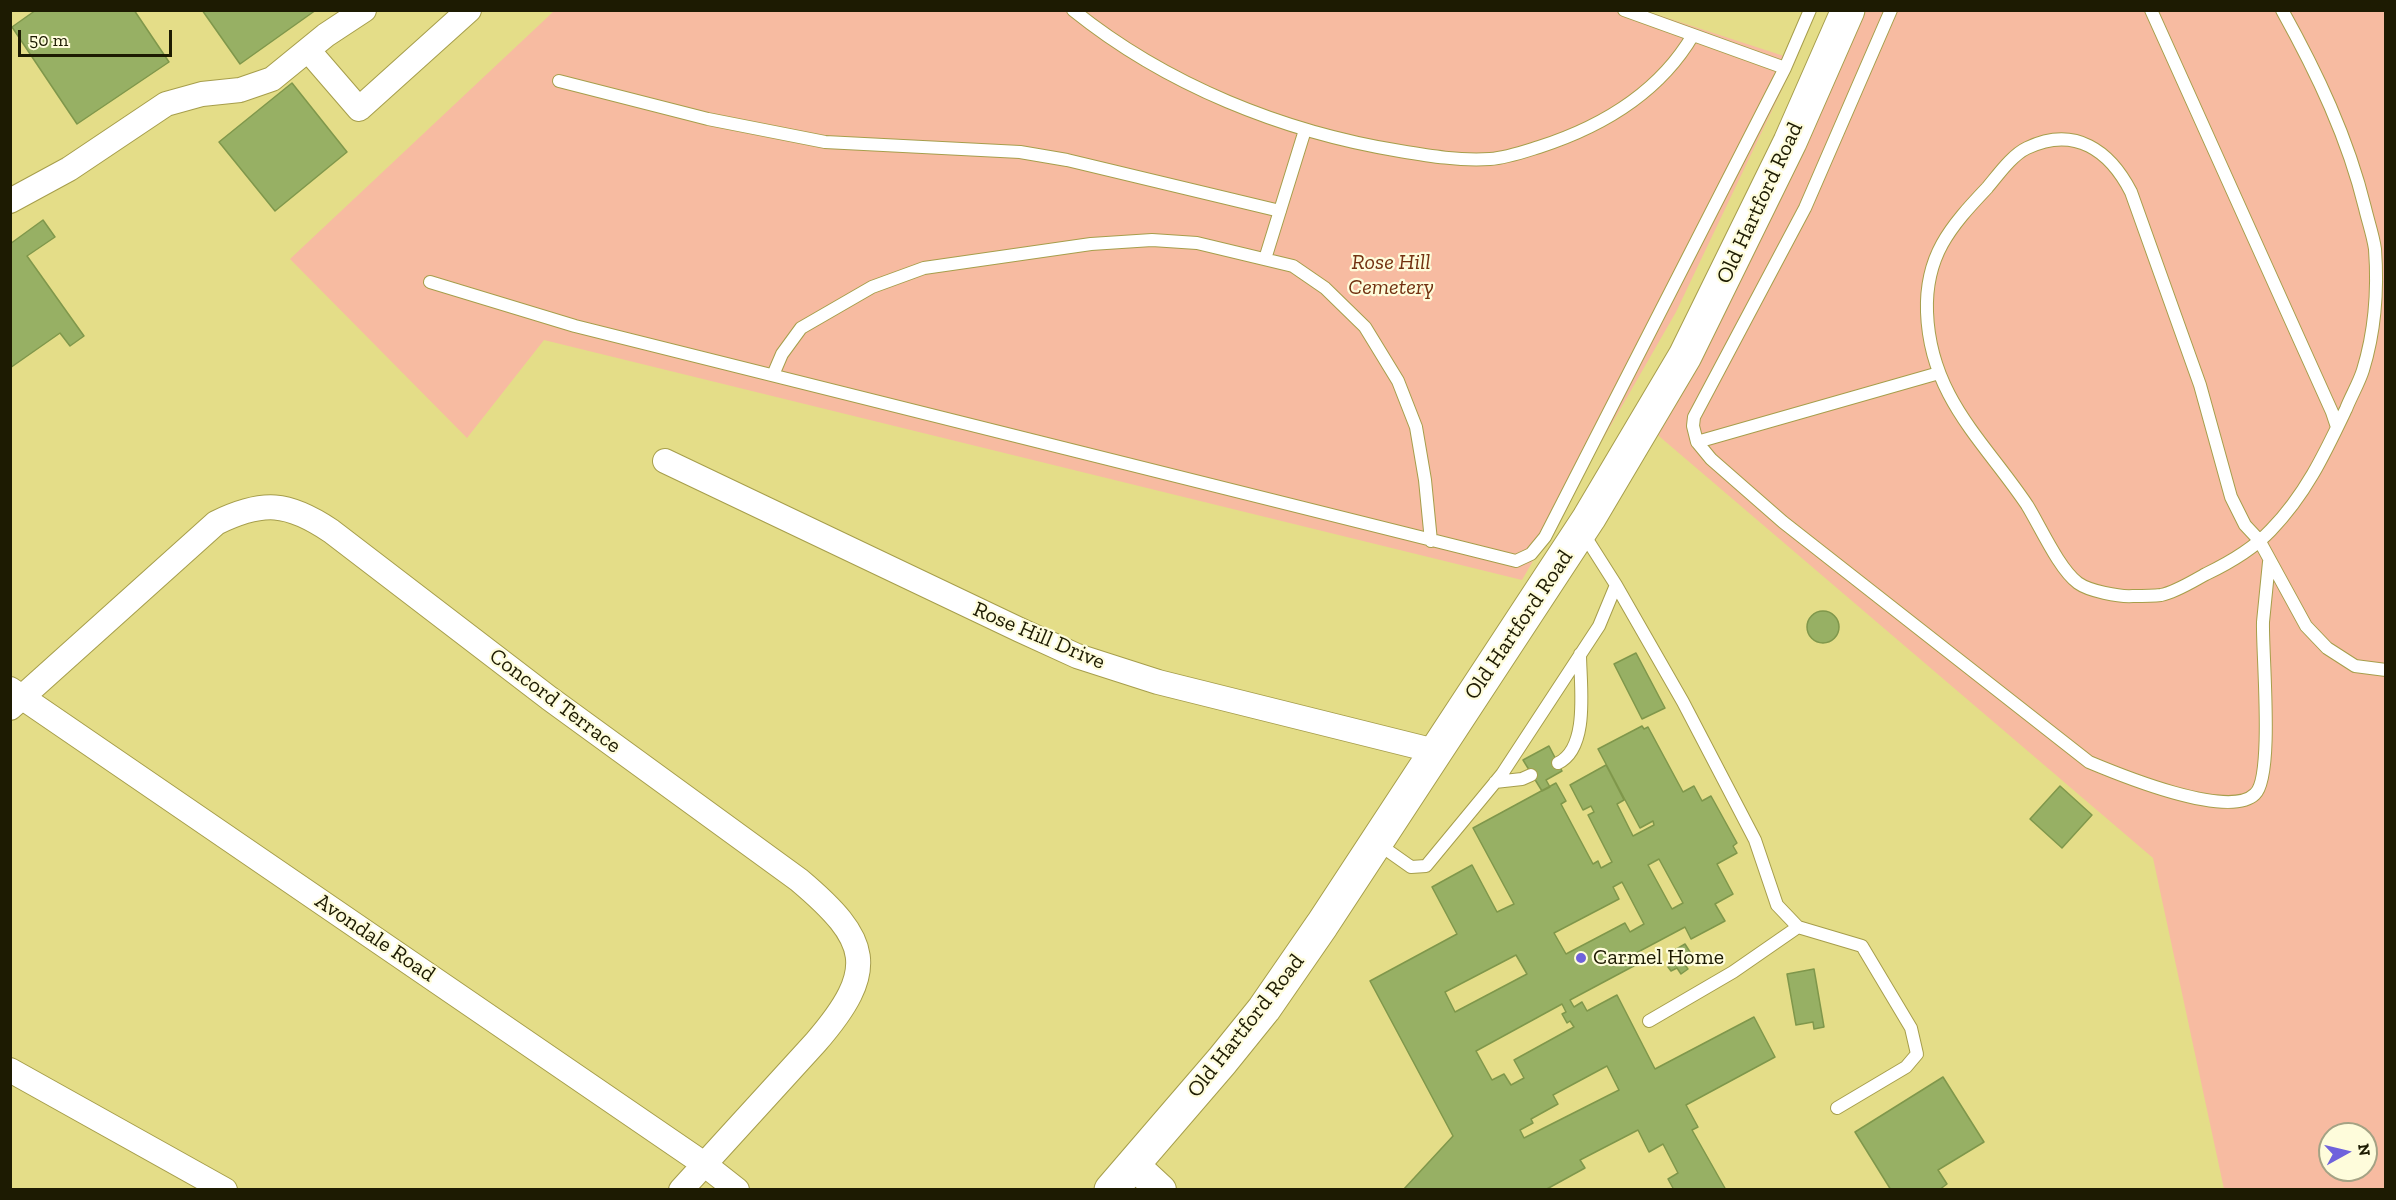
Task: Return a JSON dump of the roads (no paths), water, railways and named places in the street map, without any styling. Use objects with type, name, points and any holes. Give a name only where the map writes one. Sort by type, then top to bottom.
[{"type":"main road","name":"Old Hartford Road","points":[[1111,1190],[1264,1009],[1322,925],[1581,531],[1646,425],[1690,346],[1790,142],[1848,10]]},
{"type":"street","points":[[10,201],[69,169],[166,104],[202,94],[240,90],[273,79],[326,35],[364,10]]},
{"type":"street","points":[[308,50],[359,109],[469,10]]},
{"type":"street","name":"Rose Hill Drive","points":[[664,461],[1077,656],[1158,682],[1435,751]]},
{"type":"street","name":"Concord Terrace","points":[[14,698],[216,523],[240,511],[264,506],[288,507],[309,516],[324,526],[549,698],[799,880],[825,902],[845,924],[857,947],[859,971],[852,995],[836,1019],[816,1042],[681,1190]]},
{"type":"street","name":"Avondale Road","points":[[14,698],[704,1164],[737,1190]]},
{"type":"street","points":[[10,1070],[225,1190]]},
{"type":"street","points":[[1133,1164],[1161,1190]]},
{"type":"lane","points":[[1073,10],[1148,61],[1211,94],[1305,130],[1368,146],[1465,160],[1493,159],[1577,134],[1626,106],[1669,70],[1693,35]]},
{"type":"lane","points":[[1624,10],[1785,68]]},
{"type":"lane","points":[[430,282],[575,326],[1516,561],[1531,554],[1545,537],[1785,68],[1810,10]]},
{"type":"lane","points":[[1891,10],[1805,208],[1694,417],[1693,426],[1697,442],[1711,459],[1783,522],[2089,762],[2138,783],[2208,801],[2241,802],[2256,794],[2262,780],[2266,723],[2263,623],[2270,561]]},
{"type":"lane","points":[[2151,10],[2337,427]]},
{"type":"lane","points":[[2282,10],[2314,67],[2356,171],[2374,246],[2377,303],[2363,371],[2317,471],[2271,531],[2259,540],[2230,562],[2164,595],[2120,597],[2079,584],[2061,562],[2025,502],[1972,434],[1939,374],[1927,313],[1929,275],[1941,241],[2024,148],[2065,140],[2089,144],[2106,156],[2121,172],[2131,192],[2200,385],[2231,497],[2245,525],[2259,540],[2306,627],[2327,648],[2355,666],[2385,670]]},
{"type":"lane","points":[[559,81],[719,122],[825,142],[1020,152],[1079,162],[1280,211]]},
{"type":"lane","points":[[1265,259],[1305,130]]},
{"type":"lane","points":[[773,375],[782,354],[801,328],[872,287],[924,268],[1091,244],[1152,240],[1197,243],[1293,266],[1325,288],[1365,327],[1398,381],[1416,427],[1425,480],[1431,541]]},
{"type":"lane","points":[[1697,442],[1939,374]]},
{"type":"lane","points":[[1581,531],[1616,585],[1683,702],[1755,840],[1778,905],[1798,927],[1862,946],[1911,1028],[1917,1054],[1906,1067],[1837,1108]]},
{"type":"lane","points":[[1376,842],[1411,867],[1426,866],[1496,782],[1599,626],[1616,585]]},
{"type":"lane","points":[[1558,763],[1574,749],[1581,723],[1580,654]]},
{"type":"lane","points":[[1496,782],[1522,779],[1531,775]]},
{"type":"lane","points":[[1649,1021],[1733,972],[1798,927]]},
{"type":"place","name":"Carmel Home","points":[[1581,958]]},
{"type":"park label","name":"Rose Hill Cemetery","points":[[1391,276]]}]
